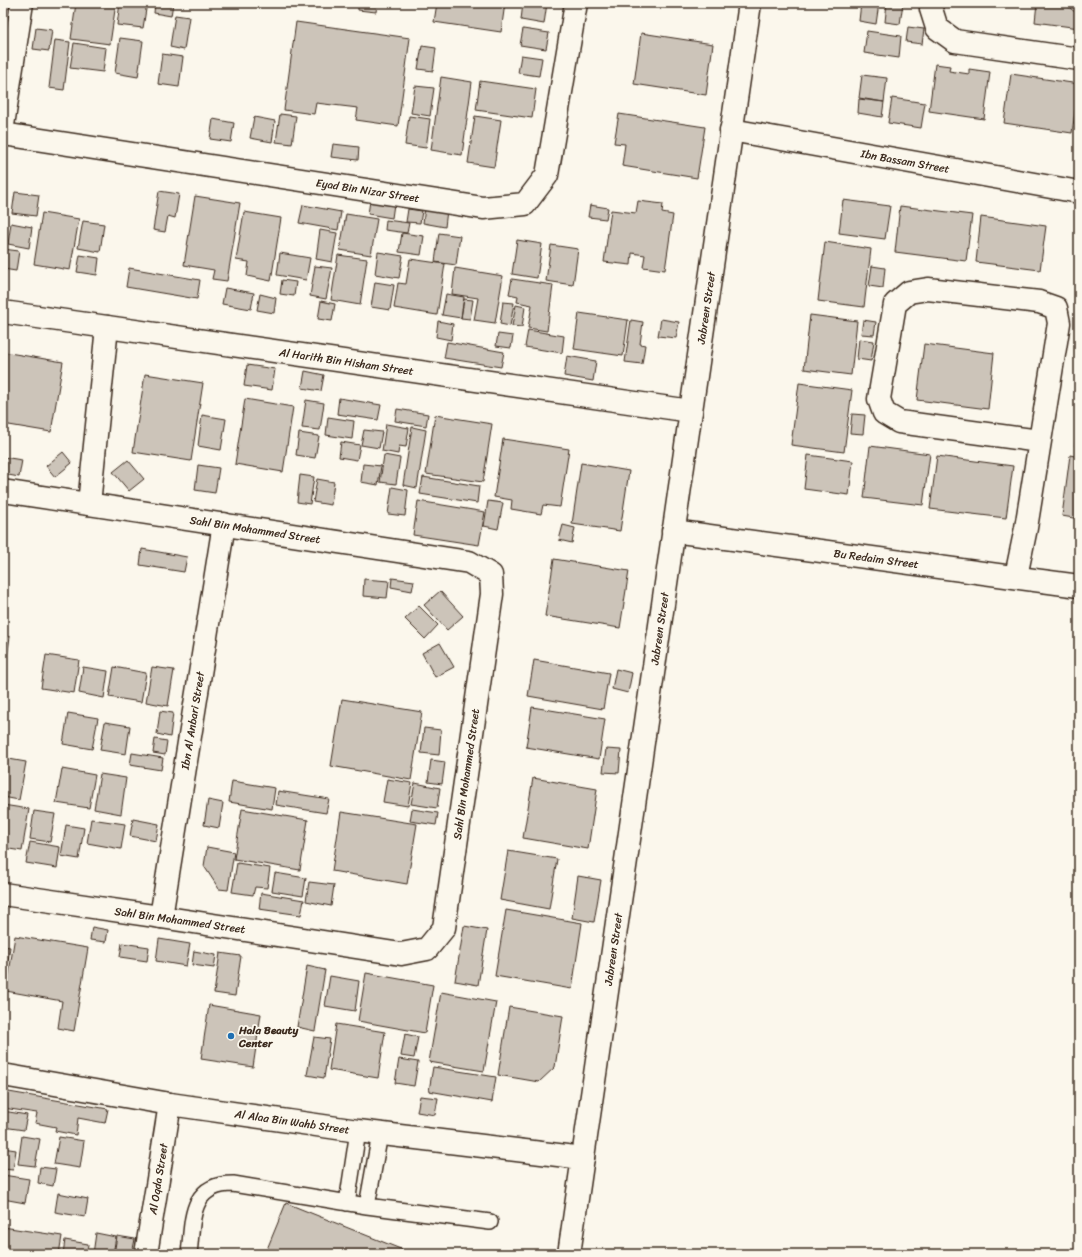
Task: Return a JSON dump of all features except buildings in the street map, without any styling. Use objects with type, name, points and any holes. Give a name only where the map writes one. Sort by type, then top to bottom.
[{"type":"street","points":[[3,125],[22,3]]},
{"type":"street","name":"Eyad Bin Nizar Street","points":[[3,134],[483,208],[525,204],[547,175],[576,3]]},
{"type":"street","name":"Jabreen Street","points":[[569,1254],[750,3]]},
{"type":"street","points":[[932,3],[931,9],[937,28],[955,41],[1079,59]]},
{"type":"street","name":"Ibn Bassam Street","points":[[731,130],[1079,192]]},
{"type":"street","points":[[1016,576],[1026,528],[1059,323],[1056,308],[1039,302],[928,289],[909,292],[895,304],[879,399],[884,413],[899,422],[1039,442]]},
{"type":"street","name":"Al Harith Bin Hisham Street","points":[[3,312],[691,411]]},
{"type":"street","points":[[90,504],[107,327]]},
{"type":"street","name":"Sahl Bin Mohammed Street","points":[[3,491],[469,562],[491,575],[492,594],[444,928],[427,949],[401,954],[3,894]]},
{"type":"street","name":"Ibn Al Anbari Street","points":[[161,917],[224,524]]},
{"type":"street","name":"Bu Redaim Street","points":[[673,531],[1016,576],[1079,586]]},
{"type":"street","name":"Al Alaa Bin Wahb Street","points":[[3,1075],[170,1104],[358,1131],[583,1158]]},
{"type":"street","name":"Al Oqda Street","points":[[146,1254],[170,1104]]},
{"type":"lane","points":[[347,1203],[358,1131]]},
{"type":"lane","points":[[366,1206],[380,1134]]},
{"type":"lane","points":[[189,1254],[196,1205],[205,1192],[214,1186],[223,1184],[233,1184],[366,1206],[490,1222]]},
{"type":"place","name":"Hala Beauty Center","points":[[231,1036]]}]
